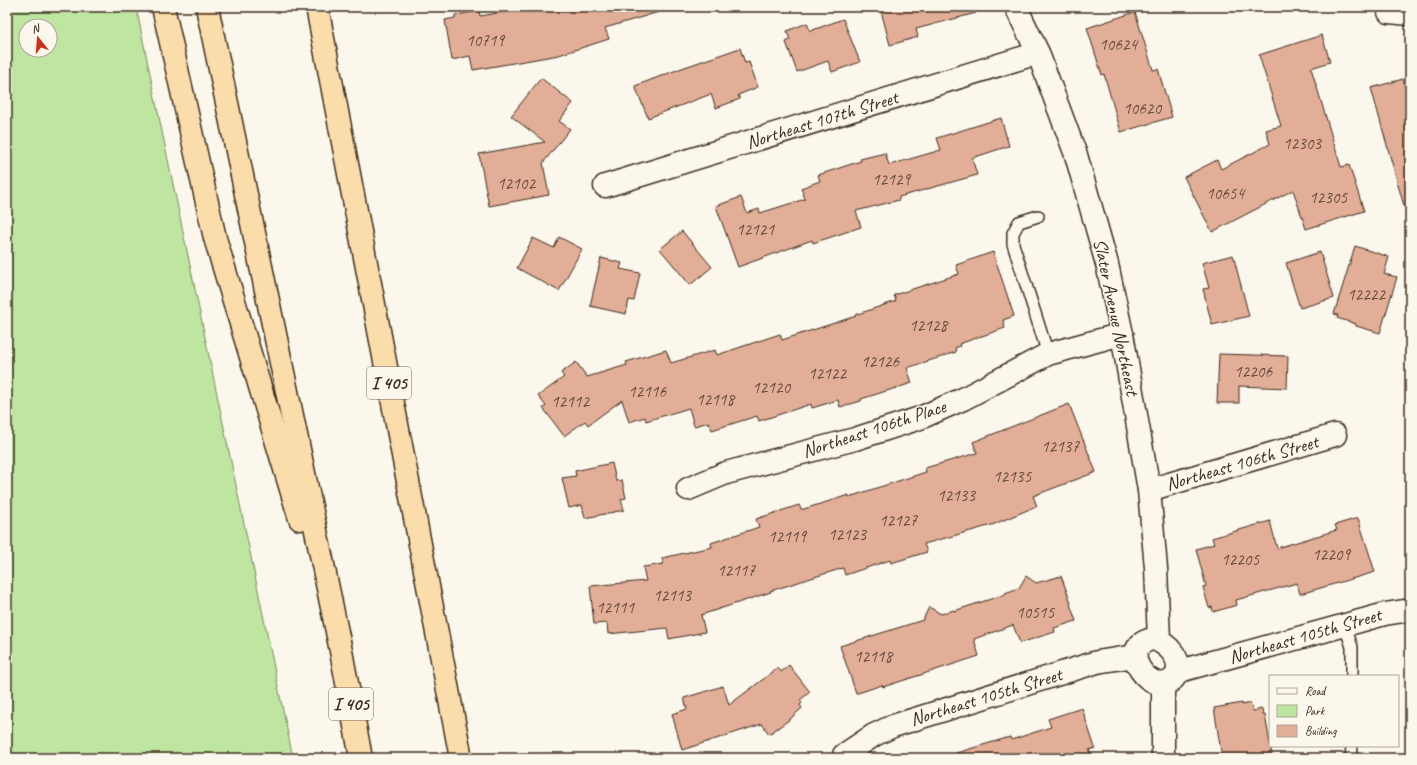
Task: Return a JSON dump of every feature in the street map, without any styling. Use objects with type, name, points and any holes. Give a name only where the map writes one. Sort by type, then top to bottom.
[{"type":"highway","points":[[163,7],[214,238],[341,651]]},
{"type":"highway","name":"I 405","points":[[207,7],[362,758]]},
{"type":"highway","name":"I 405","points":[[317,7],[461,758]]},
{"type":"street","name":"Slater Avenue Northeast","points":[[1016,7],[1038,53],[1076,155],[1107,264],[1122,334],[1149,490],[1156,568],[1158,640]]},
{"type":"street","name":"Northeast 107th Street","points":[[605,186],[1038,53]]},
{"type":"street","name":"Northeast 106th Place","points":[[688,489],[726,473],[855,439],[920,418],[963,399],[1048,354],[1122,334]]},
{"type":"street","name":"Northeast 106th Street","points":[[1149,490],[1335,435]]},
{"type":"street","name":"Northeast 105th Street","points":[[1170,677],[1385,614],[1410,610]]},
{"type":"street","points":[[1162,758],[1170,677],[1178,663],[1175,656],[1158,640],[1152,639],[1145,641],[1139,646],[1135,660],[1147,678],[1153,682],[1170,677]]},
{"type":"street","name":"Northeast 105th Street","points":[[844,755],[874,735],[893,726],[1097,662],[1135,656]]},
{"type":"lane","points":[[1038,216],[1019,222],[1013,233],[1013,244],[1048,354]]},
{"type":"lane","points":[[1345,626],[1352,648],[1352,675]]},
{"type":"lane","points":[[1351,758],[1352,747]]},
{"type":"green space","points":[[7,7],[136,7],[293,758],[7,758]]},
{"type":"building","points":[[533,7],[659,7],[659,12],[605,28],[609,39],[559,55],[473,70],[470,56],[452,60],[445,20],[455,18],[455,15],[479,11],[480,16]]},
{"type":"building","points":[[880,7],[975,7],[976,13],[916,29],[918,37],[890,45]]},
{"type":"building","points":[[1135,12],[1153,70],[1158,69],[1172,117],[1121,132],[1104,74],[1102,75],[1087,28]]},
{"type":"building","points":[[843,19],[860,62],[832,72],[828,61],[797,72],[786,42],[790,40],[787,31],[807,23],[810,31]]},
{"type":"building","points":[[1322,35],[1330,62],[1311,68],[1341,167],[1349,165],[1364,211],[1306,229],[1293,190],[1212,232],[1184,177],[1217,160],[1221,169],[1270,144],[1266,130],[1281,126],[1259,55]]},
{"type":"building","points":[[740,48],[745,63],[749,62],[758,87],[738,95],[740,99],[716,108],[711,94],[648,118],[635,86]]},
{"type":"building","points":[[541,78],[573,103],[559,121],[570,129],[543,163],[549,195],[489,206],[479,154],[545,142],[511,116]]},
{"type":"building","points":[[1403,79],[1410,104],[1410,205],[1404,206],[1371,88]]},
{"type":"building","points":[[1001,118],[1009,146],[972,158],[977,175],[899,197],[899,200],[856,211],[861,227],[813,243],[812,240],[738,267],[716,206],[741,197],[747,213],[759,209],[760,213],[805,199],[801,188],[820,181],[818,175],[861,161],[860,159],[885,153],[889,165],[941,150],[937,138]]},
{"type":"building","points":[[682,231],[712,267],[690,285],[660,249]]},
{"type":"building","points":[[559,237],[582,249],[559,291],[517,268],[533,238],[554,248]]},
{"type":"building","points":[[1355,246],[1389,257],[1384,274],[1397,277],[1380,333],[1356,326],[1356,324],[1337,318],[1338,315],[1334,314]]},
{"type":"building","points":[[993,252],[1014,316],[1003,320],[1005,328],[959,344],[960,346],[955,348],[956,352],[907,368],[912,383],[861,399],[861,401],[840,407],[838,400],[812,408],[811,404],[759,421],[757,416],[712,430],[709,422],[694,426],[689,408],[646,421],[645,417],[629,422],[622,400],[588,425],[585,421],[564,436],[543,408],[546,406],[538,396],[564,377],[561,373],[576,362],[587,377],[627,365],[626,362],[666,350],[671,363],[715,350],[717,355],[780,334],[782,340],[856,316],[855,315],[896,301],[894,295],[959,274],[956,265]]},
{"type":"building","points":[[1320,252],[1334,298],[1300,308],[1286,263]]},
{"type":"building","points":[[1233,255],[1249,316],[1212,325],[1203,289],[1209,288],[1202,263]]},
{"type":"building","points":[[601,258],[622,263],[620,269],[640,273],[634,301],[629,300],[626,314],[590,306]]},
{"type":"building","points":[[1219,354],[1288,356],[1287,388],[1239,386],[1239,403],[1217,403]]},
{"type":"building","points":[[1069,404],[1096,472],[1033,496],[1037,506],[992,525],[924,544],[927,552],[891,563],[890,560],[845,575],[843,568],[701,615],[705,632],[669,639],[667,628],[608,634],[607,623],[594,624],[590,586],[646,581],[643,567],[663,564],[662,558],[712,547],[711,543],[759,527],[756,519],[799,505],[801,509],[804,509],[849,495],[849,497],[926,472],[925,468],[977,453],[973,442]]},
{"type":"building","points":[[612,463],[616,481],[622,480],[626,498],[621,499],[624,510],[585,518],[582,505],[569,508],[562,478],[576,476],[575,471]]},
{"type":"building","points":[[1358,518],[1375,572],[1300,594],[1297,583],[1236,600],[1237,605],[1213,612],[1212,607],[1209,608],[1203,587],[1206,586],[1196,549],[1214,544],[1212,538],[1270,521],[1277,548],[1337,530],[1335,525]]},
{"type":"building","points":[[1026,576],[1036,583],[1061,576],[1076,621],[1054,628],[1055,632],[1020,643],[1013,625],[974,639],[979,656],[883,687],[882,685],[856,693],[840,646],[923,620],[929,607],[941,614],[1006,594],[1005,593],[1019,588]]},
{"type":"building","points":[[789,665],[810,692],[800,700],[802,703],[800,705],[802,708],[789,720],[769,734],[762,724],[682,750],[672,714],[687,709],[684,698],[723,686],[729,705],[778,668],[781,672]]},
{"type":"building","points":[[1250,703],[1253,711],[1262,709],[1263,715],[1265,715],[1269,747],[1271,747],[1272,755],[1261,755],[1262,758],[1222,758],[1214,708]]},
{"type":"building","points":[[1082,708],[1095,748],[1089,750],[1092,758],[956,758],[956,753],[1010,737],[1011,740],[1051,727],[1048,719]]}]
